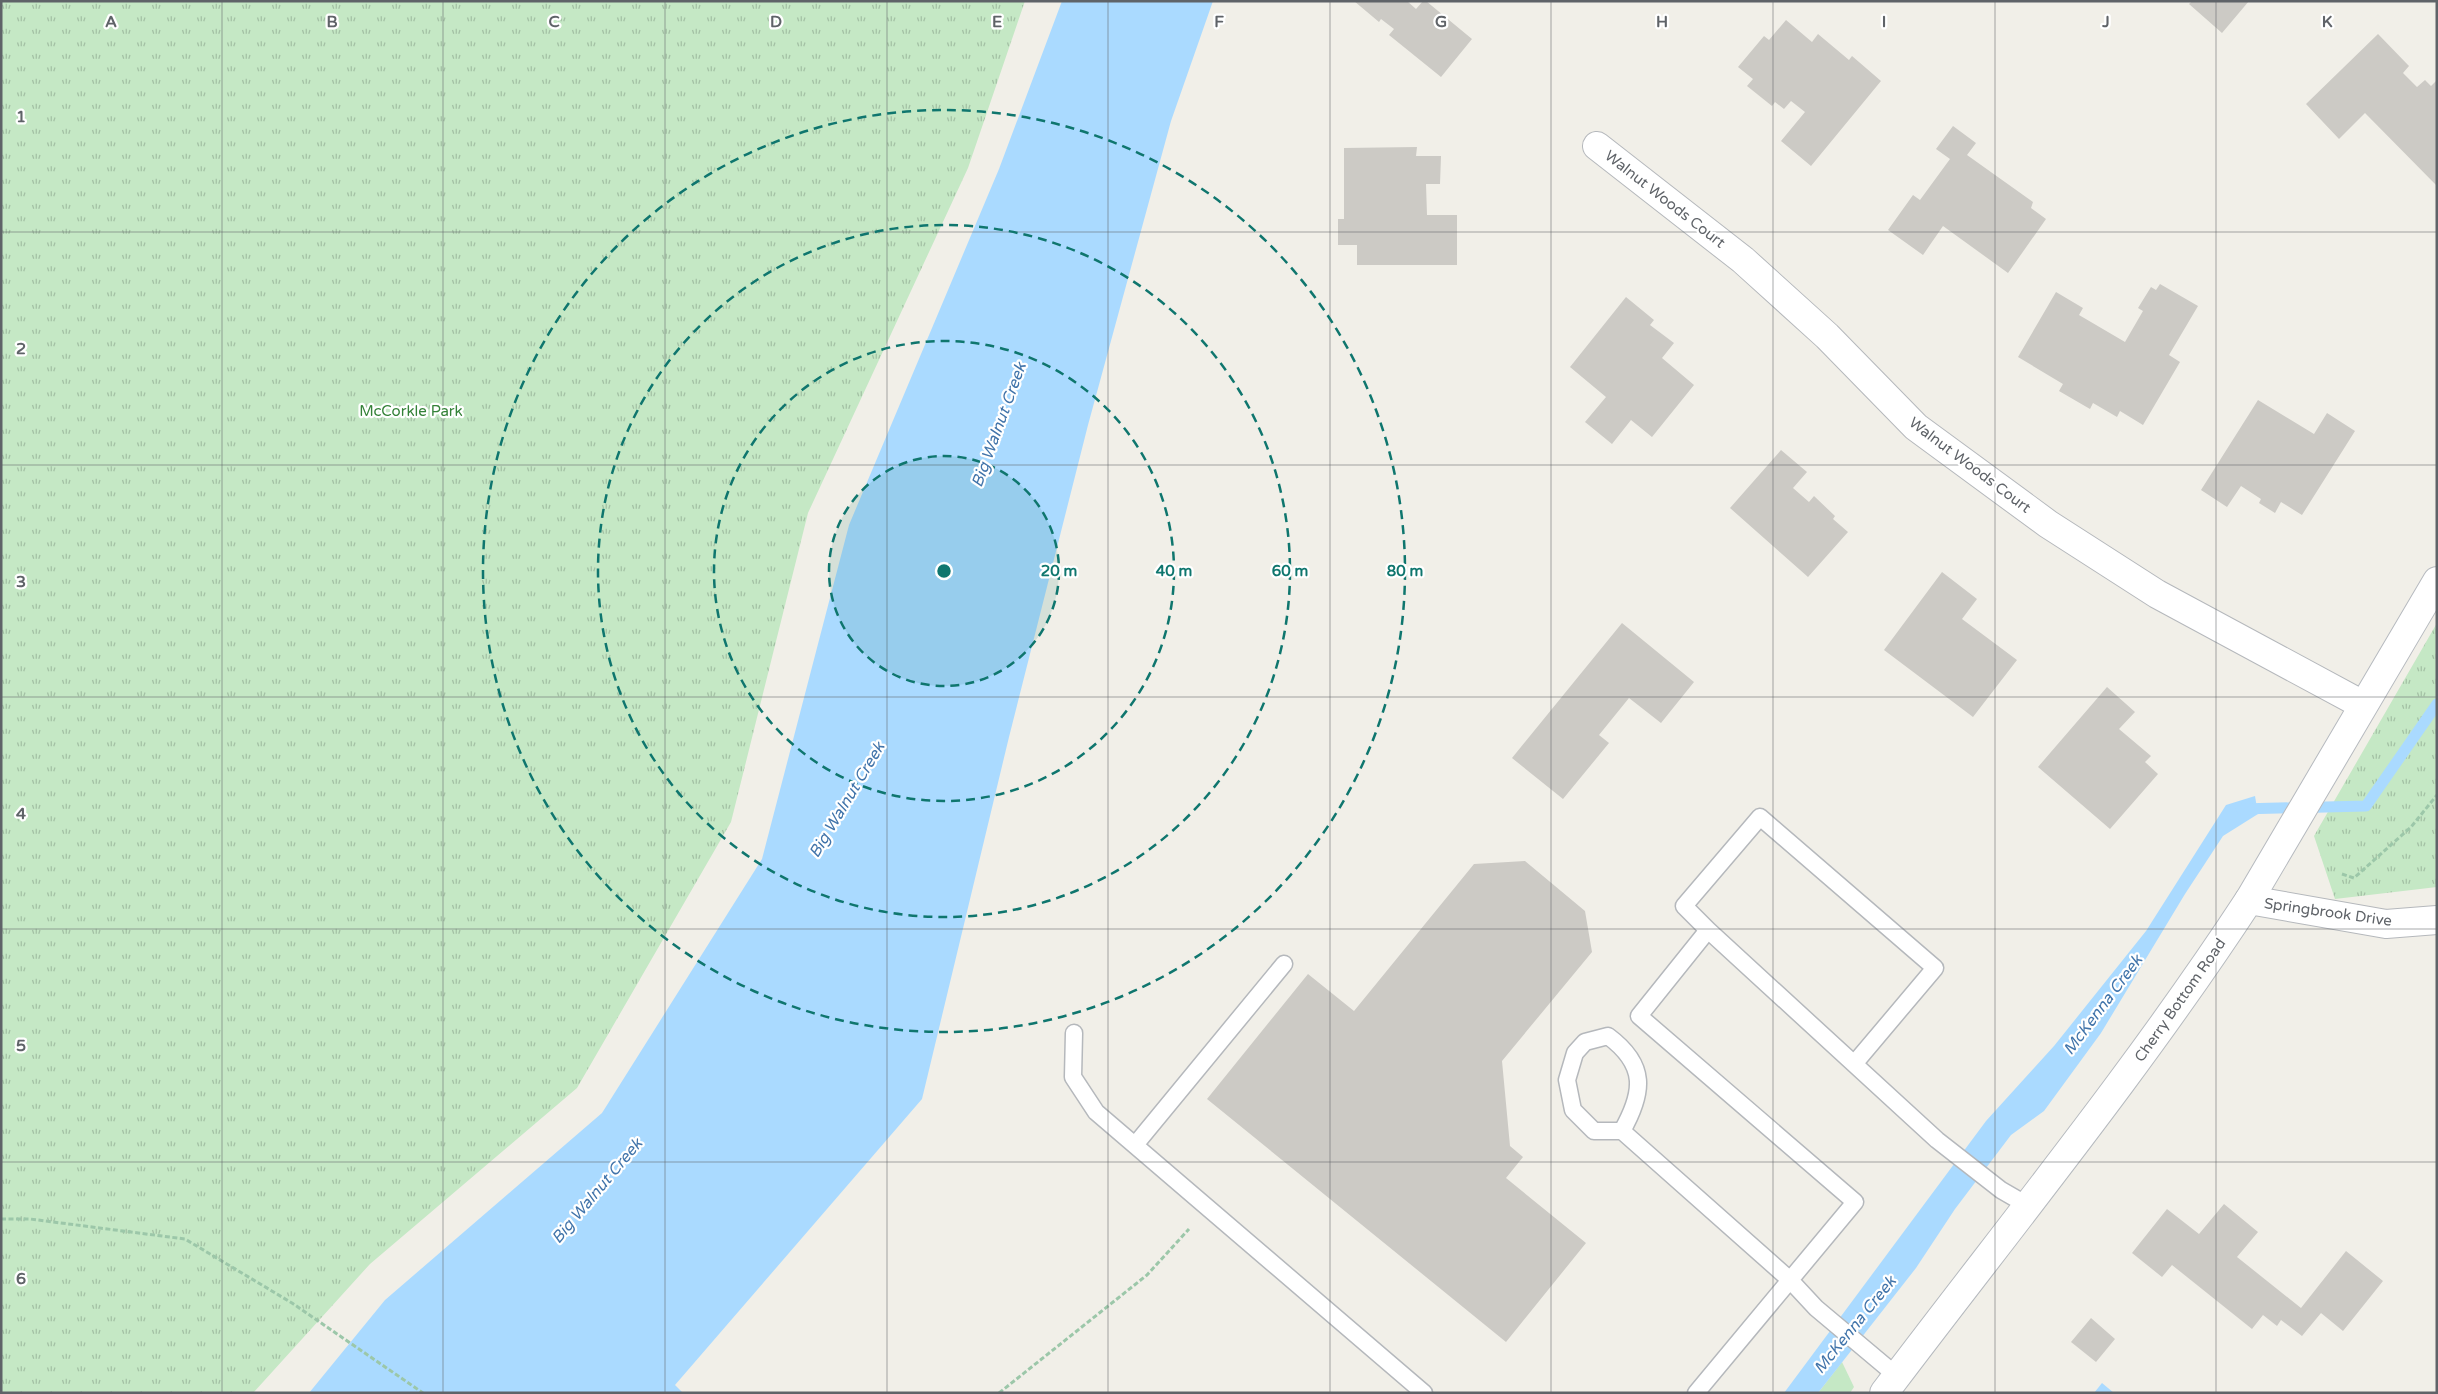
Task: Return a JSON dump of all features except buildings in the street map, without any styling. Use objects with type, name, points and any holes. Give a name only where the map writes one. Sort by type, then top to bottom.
[{"type":"street","name":"Walnut Woods Court","points":[[1597,146],[1743,260],[1827,336],[1916,427],[2048,524],[2157,594],[2363,705]]},
{"type":"street","name":"Cherry Bottom Road","points":[[1890,1384],[2128,1073],[2249,900],[2437,581]]},
{"type":"street","name":"Springbrook Drive","points":[[2249,900],[2386,924],[2437,920]]},
{"type":"lane","points":[[1854,1064],[1935,968],[1760,817],[1684,906],[1708,930],[1854,1064],[1937,1140],[2001,1190],[2027,1205]]},
{"type":"lane","points":[[1696,1393],[1855,1202],[1639,1016],[1708,930]]},
{"type":"lane","points":[[1135,1145],[1284,964]]},
{"type":"lane","points":[[1074,1034],[1073,1077],[1096,1112],[1424,1393]]},
{"type":"lane","points":[[1622,1131],[1634,1110],[1638,1092],[1636,1071],[1626,1049],[1608,1036],[1585,1042],[1575,1053],[1567,1080],[1573,1110],[1594,1131],[1622,1131],[1789,1279],[1816,1308],[1874,1358],[1890,1384]]},
{"type":"path","points":[[2342,874],[2354,878],[2411,827],[2437,796]]},
{"type":"path","points":[[999,1393],[1147,1275],[1208,1208]]},
{"type":"path","points":[[1,1219],[30,1219],[186,1239],[292,1303],[423,1393]]},
{"type":"green space","name":"McCorkle Park","points":[[1,1],[1025,1],[968,168],[808,513],[731,822],[577,1088],[370,1264],[253,1393],[1,1393]]},
{"type":"green space","points":[[2437,623],[2437,887],[2335,899],[2314,836]]},
{"type":"green space","points":[[1842,1362],[1854,1387],[1850,1393],[1818,1393]]},
{"type":"water","name":"Big Walnut Creek","points":[[1062,1],[1213,1],[1171,121],[1088,425],[1009,737],[922,1099],[675,1385],[683,1393],[309,1393],[385,1300],[602,1113],[762,859],[849,525],[999,169]]},
{"type":"water","points":[[2255,796],[2258,814],[2223,836],[2185,894],[2101,1033],[2044,1111],[2011,1135],[1955,1209],[1916,1268],[1818,1393],[1784,1393],[1986,1121],[2054,1046],[2146,931],[2226,805]]},
{"type":"water","points":[[2102,1383],[2114,1393],[2094,1393]]},
{"type":"waterway","name":"McKenna Creek","points":[[2241,809],[2366,806],[2437,704]]}]
